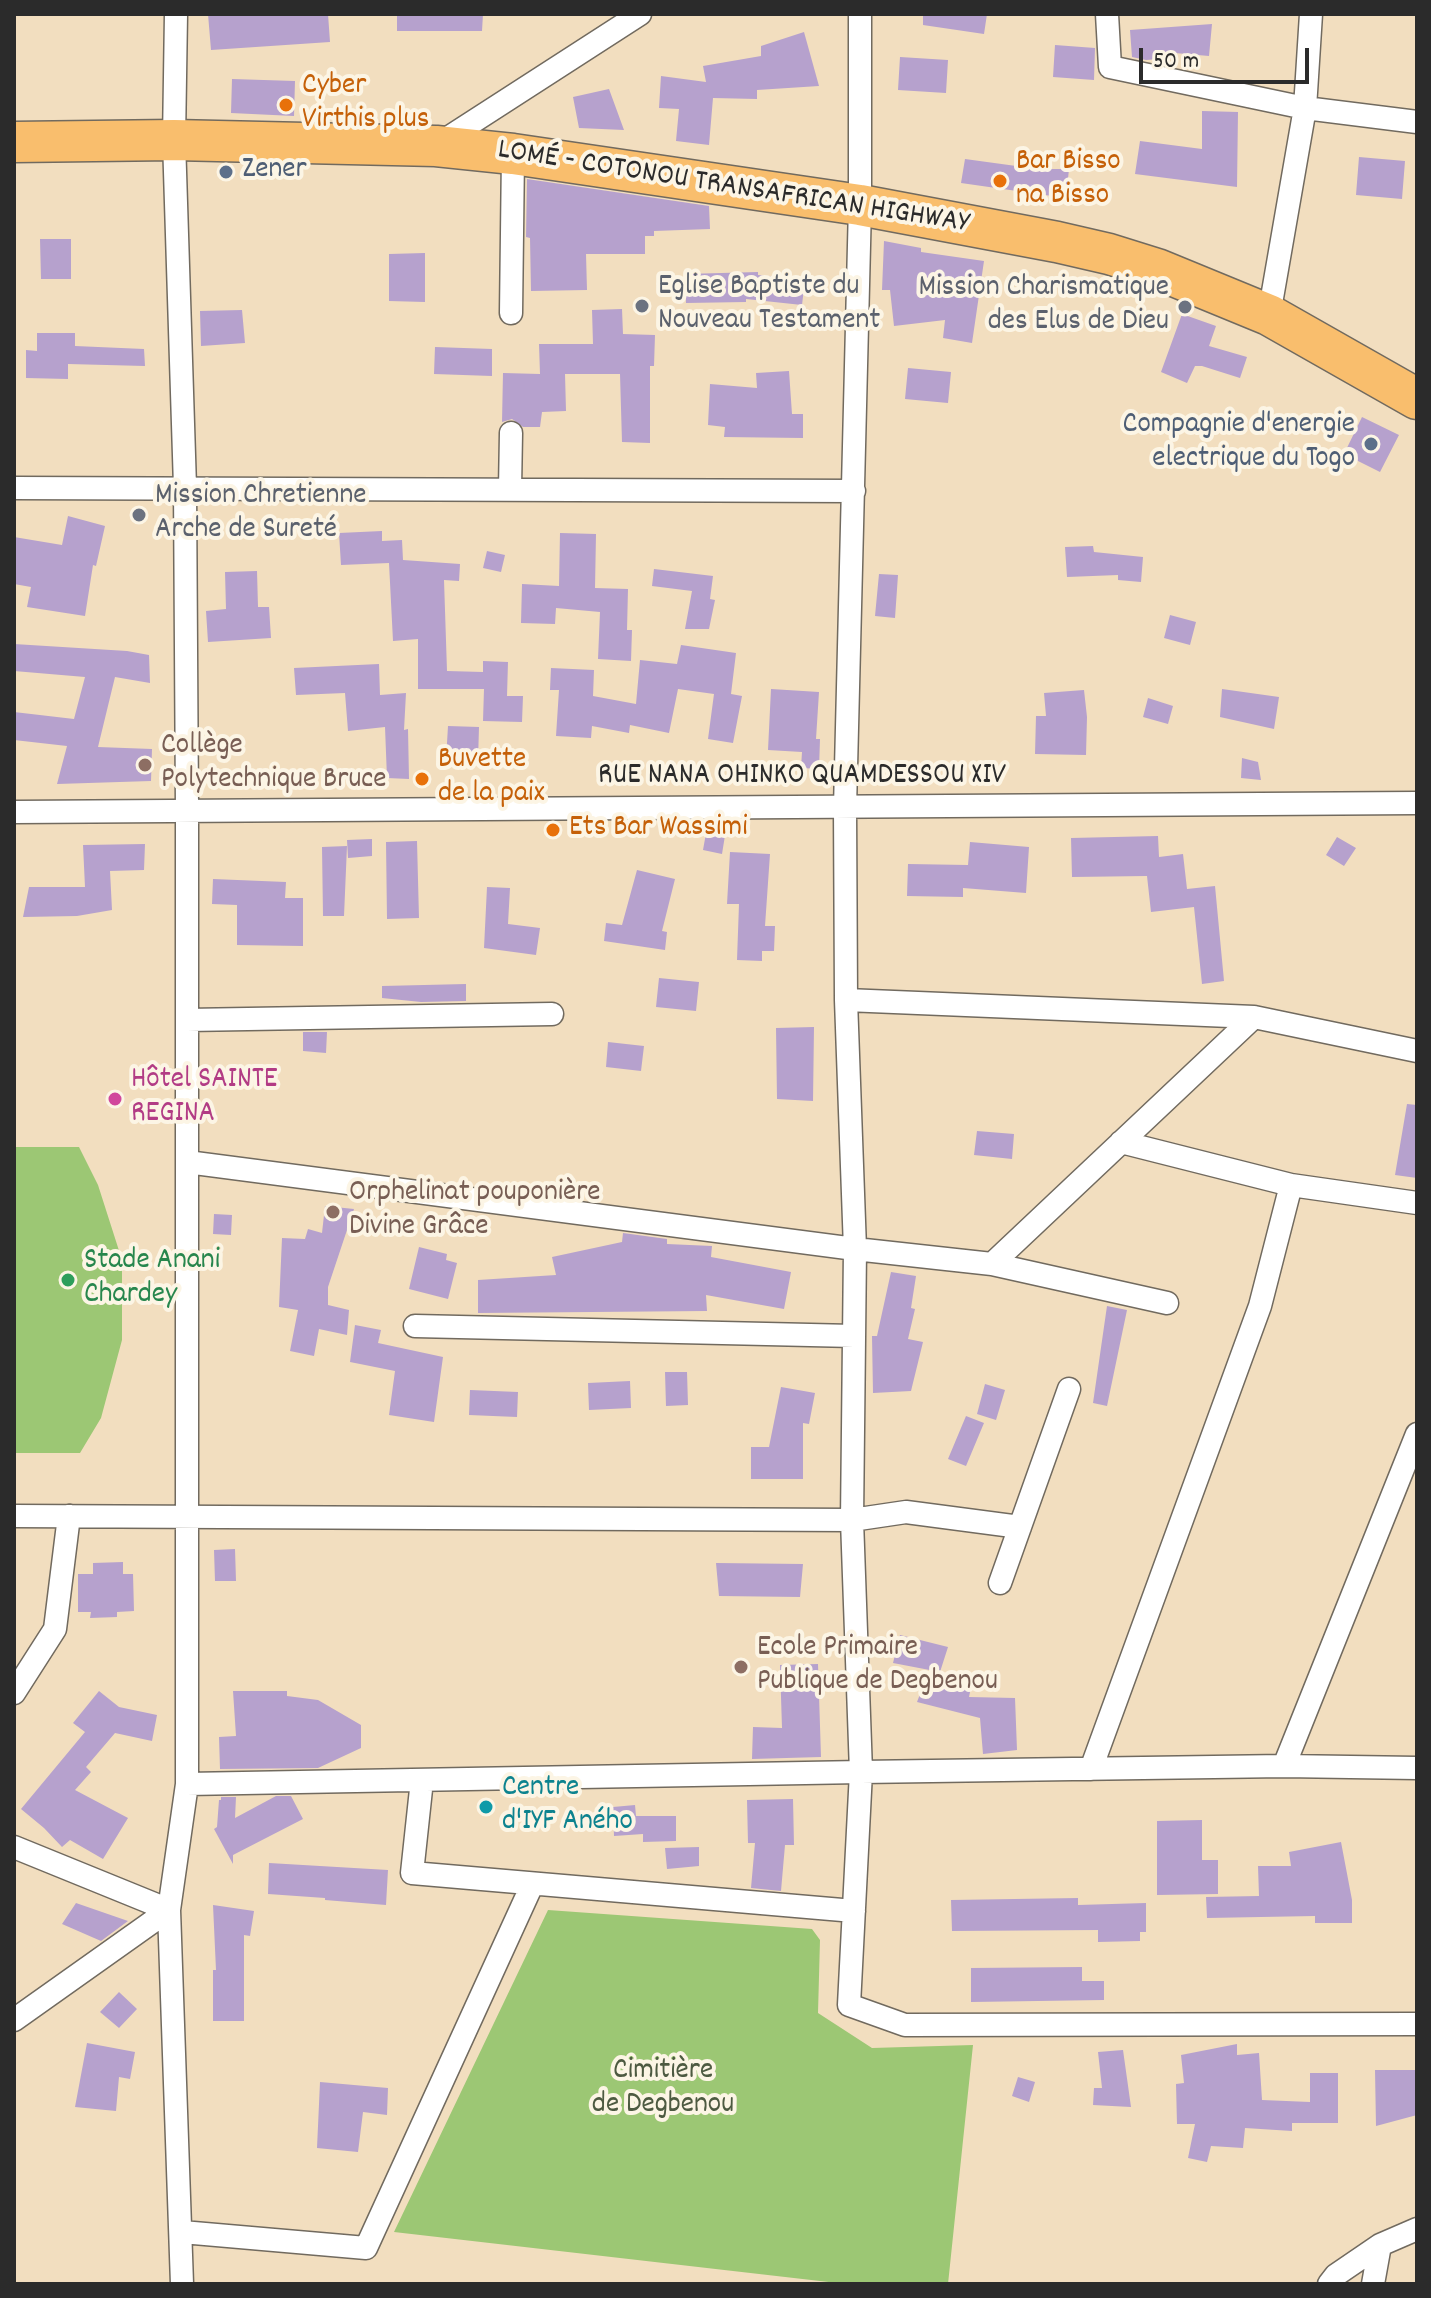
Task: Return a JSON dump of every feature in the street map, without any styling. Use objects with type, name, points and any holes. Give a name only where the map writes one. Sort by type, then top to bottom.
[{"type":"highway","name":"LOMÉ - COTONOU TRANSAFRICAN HIGHWAY","points":[[14,142],[174,140],[436,146],[513,154],[860,205],[1109,254],[1199,285],[1269,315],[1417,399]]},
{"type":"street","points":[[176,14],[174,140],[185,487],[187,1784],[169,1910],[182,2284]]},
{"type":"street","points":[[436,146],[640,14]]},
{"type":"street","points":[[860,14],[860,205],[845,808],[846,1000],[855,1249],[852,1520],[861,1772],[849,2005],[905,2025],[1417,2024]]},
{"type":"street","points":[[1107,14],[1110,67],[1305,108],[1417,122]]},
{"type":"street","points":[[1269,315],[1305,108],[1311,14]]},
{"type":"street","points":[[511,313],[513,154]]},
{"type":"street","points":[[510,489],[511,433]]},
{"type":"street","points":[[14,488],[854,491]]},
{"type":"street","name":"RUE NANA OHINKO QUAMDESSOU XIV","points":[[14,812],[1417,803]]},
{"type":"street","points":[[846,1000],[1254,1017],[1417,1051]]},
{"type":"street","points":[[187,1020],[552,1014]]},
{"type":"street","points":[[992,1264],[1254,1017]]},
{"type":"street","points":[[1121,1142],[1291,1185],[1417,1203]]},
{"type":"street","points":[[187,1162],[992,1264],[1167,1303]]},
{"type":"street","points":[[1091,1769],[1260,1306],[1291,1185]]},
{"type":"street","points":[[415,1326],[854,1336]]},
{"type":"street","points":[[1000,1583],[1069,1389]]},
{"type":"street","points":[[1284,1766],[1417,1434]]},
{"type":"street","points":[[14,1516],[852,1520],[906,1512],[1020,1527]]},
{"type":"street","points":[[14,1693],[55,1629],[69,1516]]},
{"type":"street","points":[[187,1784],[1284,1766],[1417,1768]]},
{"type":"street","points":[[422,1780],[412,1873],[854,1911]]},
{"type":"street","points":[[14,1847],[169,1910]]},
{"type":"street","points":[[182,2232],[366,2248],[532,1885]]},
{"type":"street","points":[[14,2020],[169,1910]]},
{"type":"street","points":[[1329,2284],[1345,2268],[1380,2245],[1417,2229]]},
{"type":"street","points":[[1373,2284],[1380,2245]]},
{"type":"green space","name":"Stade Anani Chardey","points":[[14,1147],[79,1147],[98,1185],[122,1260],[122,1340],[101,1418],[80,1453],[14,1453]]},
{"type":"green space","name":"Cimitière de Degbenou","points":[[548,1910],[812,1929],[820,1940],[818,2013],[872,2048],[973,2045],[948,2284],[846,2284],[394,2232]]},
{"type":"building","points":[[208,14],[328,14],[330,42],[211,50]]},
{"type":"building","points":[[397,14],[483,14],[482,31],[397,31]]},
{"type":"building","points":[[923,14],[987,14],[984,34],[923,25]]},
{"type":"building","points":[[1212,24],[1209,56],[1175,53],[1175,58],[1146,60],[1132,57],[1130,30]]},
{"type":"building","points":[[804,32],[819,86],[757,90],[757,99],[713,98],[709,145],[676,141],[679,109],[659,108],[661,76],[706,82],[703,66],[761,56],[761,46]]},
{"type":"building","points":[[1055,45],[1095,48],[1094,80],[1053,77]]},
{"type":"building","points":[[900,57],[948,60],[946,93],[898,90]]},
{"type":"building","points":[[232,79],[295,81],[294,116],[231,113]]},
{"type":"building","points":[[609,89],[624,130],[579,128],[573,97]]},
{"type":"building","points":[[1202,111],[1238,112],[1237,187],[1135,174],[1140,141],[1202,149]]},
{"type":"building","points":[[1359,157],[1405,161],[1402,199],[1356,195]]},
{"type":"building","points":[[965,159],[1038,169],[1069,169],[1066,198],[961,183]]},
{"type":"building","points":[[527,179],[709,206],[710,229],[654,231],[654,236],[645,236],[645,254],[586,254],[587,290],[531,291],[530,238],[526,237]]},
{"type":"building","points":[[40,239],[71,239],[71,279],[41,279]]},
{"type":"building","points":[[884,241],[921,248],[921,252],[984,261],[972,343],[943,338],[945,320],[894,326],[890,290],[882,290]]},
{"type":"building","points":[[425,253],[425,302],[389,301],[389,254]]},
{"type":"building","points":[[758,272],[758,275],[805,280],[802,305],[746,299],[746,302],[686,303],[685,274]]},
{"type":"building","points":[[622,309],[623,334],[655,335],[654,366],[650,366],[650,443],[622,442],[620,374],[565,374],[566,411],[542,412],[540,427],[523,427],[512,419],[502,422],[503,373],[540,374],[539,344],[593,344],[592,310]]},
{"type":"building","points":[[242,310],[245,343],[201,346],[200,311]]},
{"type":"building","points":[[1182,314],[1216,326],[1209,346],[1247,357],[1240,378],[1202,366],[1195,366],[1187,383],[1161,372]]},
{"type":"building","points":[[37,333],[75,333],[75,346],[144,349],[145,366],[68,364],[68,379],[26,378],[26,350],[37,351]]},
{"type":"building","points":[[435,347],[492,349],[492,376],[434,374]]},
{"type":"building","points":[[908,368],[951,372],[948,403],[905,399]]},
{"type":"building","points":[[789,371],[792,414],[803,414],[803,438],[724,437],[725,427],[708,425],[710,384],[757,388],[756,373]]},
{"type":"building","name":"Compagnie d'energie electrique du Togo","points":[[1362,417],[1399,435],[1380,472],[1344,454]]},
{"type":"building","points":[[68,516],[105,526],[96,566],[93,565],[85,616],[27,607],[31,587],[14,584],[14,537],[62,545]]},
{"type":"building","points":[[382,531],[382,541],[402,540],[403,560],[460,564],[459,581],[444,580],[447,671],[483,672],[483,661],[508,662],[507,696],[523,696],[522,722],[483,721],[484,689],[418,689],[418,639],[393,641],[389,563],[341,565],[339,533]]},
{"type":"building","points":[[560,533],[596,534],[595,588],[628,589],[627,630],[632,630],[631,661],[598,659],[600,612],[556,608],[555,624],[521,623],[522,584],[559,586]]},
{"type":"building","points":[[1093,546],[1094,552],[1143,557],[1141,582],[1118,580],[1118,575],[1067,577],[1065,547]]},
{"type":"building","points":[[487,551],[505,555],[501,572],[483,568]]},
{"type":"building","points":[[654,569],[713,576],[710,599],[715,600],[709,629],[685,629],[692,591],[652,586]]},
{"type":"building","points":[[257,571],[258,607],[269,607],[271,638],[208,642],[206,611],[226,609],[225,572]]},
{"type":"building","points":[[879,574],[898,575],[895,618],[875,616]]},
{"type":"building","points":[[1170,615],[1196,622],[1190,645],[1164,638]]},
{"type":"building","points":[[14,644],[149,655],[150,683],[115,677],[98,747],[152,749],[151,781],[57,784],[67,746],[14,740],[14,712],[74,719],[85,677],[14,671]]},
{"type":"building","points":[[681,645],[736,653],[731,694],[742,696],[733,743],[708,739],[714,694],[678,689],[669,733],[630,725],[629,733],[592,726],[591,738],[556,736],[559,690],[550,690],[551,668],[594,670],[593,696],[636,704],[640,660],[677,664]]},
{"type":"building","points":[[379,664],[380,695],[406,693],[404,730],[408,729],[409,779],[387,778],[385,727],[348,731],[345,693],[296,695],[294,668]]},
{"type":"building","points":[[771,689],[819,692],[816,739],[820,739],[819,769],[801,768],[802,752],[768,750]]},
{"type":"building","points":[[1222,689],[1279,697],[1274,729],[1220,717]]},
{"type":"building","points":[[1084,690],[1086,755],[1035,754],[1036,716],[1046,716],[1044,693]]},
{"type":"building","points":[[1148,698],[1173,706],[1168,724],[1143,717]]},
{"type":"building","points":[[448,726],[479,727],[478,761],[446,760]]},
{"type":"building","points":[[1242,758],[1258,762],[1261,780],[1241,778]]},
{"type":"building","points":[[708,822],[727,823],[722,854],[703,850]]},
{"type":"building","points":[[1158,836],[1159,857],[1183,854],[1187,889],[1215,886],[1224,981],[1202,984],[1194,907],[1151,912],[1147,876],[1072,877],[1071,838]]},
{"type":"building","points":[[1337,837],[1356,848],[1344,866],[1326,855]]},
{"type":"building","points":[[372,839],[372,856],[348,858],[347,840]]},
{"type":"building","points":[[417,841],[419,918],[387,919],[386,842]]},
{"type":"building","points":[[970,842],[1029,847],[1026,893],[963,888],[963,897],[907,896],[908,864],[968,865]]},
{"type":"building","points":[[145,844],[144,870],[110,871],[112,910],[77,916],[23,917],[29,887],[85,887],[83,845]]},
{"type":"building","points":[[347,846],[344,916],[323,916],[322,847]]},
{"type":"building","points":[[730,852],[770,854],[765,926],[775,926],[774,951],[762,951],[762,961],[737,960],[739,904],[727,904]]},
{"type":"building","points":[[637,870],[675,879],[662,931],[667,932],[665,950],[604,941],[606,923],[622,925]]},
{"type":"building","points":[[213,879],[286,882],[285,898],[303,898],[303,946],[237,945],[237,905],[212,904]]},
{"type":"building","points":[[487,887],[510,888],[508,924],[540,928],[536,955],[484,948]]},
{"type":"building","points":[[659,978],[699,982],[696,1011],[656,1007]]},
{"type":"building","points":[[466,984],[466,1001],[421,1002],[382,998],[382,986]]},
{"type":"building","points":[[814,1027],[813,1101],[777,1099],[776,1028]]},
{"type":"building","points":[[303,1032],[327,1032],[326,1053],[303,1051]]},
{"type":"building","points":[[608,1042],[644,1046],[641,1071],[606,1067]]},
{"type":"building","points":[[1407,1104],[1417,1105],[1417,1178],[1395,1175]]},
{"type":"building","points":[[977,1131],[1014,1134],[1012,1159],[974,1155]]},
{"type":"building","points":[[325,1206],[354,1209],[328,1287],[328,1305],[349,1310],[347,1335],[319,1329],[314,1356],[290,1351],[298,1310],[279,1307],[282,1238],[305,1239],[308,1229],[322,1233]]},
{"type":"building","points":[[214,1214],[232,1215],[231,1235],[213,1234]]},
{"type":"building","points":[[623,1233],[667,1239],[667,1244],[712,1246],[711,1257],[791,1272],[784,1309],[706,1295],[707,1311],[478,1313],[478,1280],[556,1275],[552,1257],[622,1242]]},
{"type":"building","points":[[419,1247],[447,1254],[446,1260],[457,1263],[448,1299],[409,1289]]},
{"type":"building","points":[[891,1272],[916,1276],[911,1308],[915,1309],[908,1339],[923,1342],[911,1391],[873,1393],[872,1336],[877,1336]]},
{"type":"building","points":[[1107,1306],[1127,1310],[1107,1406],[1093,1403]]},
{"type":"building","points":[[355,1325],[381,1330],[378,1343],[443,1357],[434,1422],[389,1415],[395,1371],[350,1362]]},
{"type":"building","points":[[665,1372],[687,1372],[688,1405],[666,1406]]},
{"type":"building","points":[[630,1381],[631,1408],[589,1410],[588,1383]]},
{"type":"building","points":[[985,1384],[1005,1390],[996,1420],[977,1414]]},
{"type":"building","points":[[781,1387],[815,1393],[809,1424],[803,1423],[803,1479],[751,1479],[751,1447],[769,1447]]},
{"type":"building","points":[[470,1390],[518,1392],[517,1417],[469,1415]]},
{"type":"building","points":[[966,1416],[984,1423],[966,1466],[948,1459]]},
{"type":"building","points":[[235,1549],[236,1581],[215,1581],[214,1550]]},
{"type":"building","points":[[123,1562],[123,1574],[133,1574],[134,1611],[117,1612],[117,1617],[90,1618],[91,1612],[78,1612],[78,1574],[93,1574],[93,1563]]},
{"type":"building","points":[[716,1563],[803,1564],[800,1597],[719,1596]]},
{"type":"building","points":[[900,1635],[948,1647],[940,1672],[893,1663]]},
{"type":"building","points":[[818,1664],[821,1757],[752,1759],[753,1727],[782,1728],[780,1665]]},
{"type":"building","points":[[927,1676],[971,1687],[969,1697],[1015,1698],[1017,1750],[983,1754],[980,1718],[917,1702]]},
{"type":"building","points":[[99,1691],[119,1707],[157,1715],[152,1741],[115,1733],[86,1767],[91,1772],[75,1790],[128,1818],[103,1859],[70,1840],[62,1847],[21,1809],[85,1732],[73,1723]]},
{"type":"building","points":[[233,1691],[287,1691],[287,1696],[318,1700],[361,1725],[361,1748],[318,1768],[220,1769],[219,1737],[236,1736]]},
{"type":"building","points":[[276,1796],[291,1796],[303,1819],[233,1855],[233,1864],[214,1829],[217,1827],[219,1800],[221,1797],[236,1797],[235,1818]]},
{"type":"building","points":[[793,1799],[794,1845],[785,1845],[781,1891],[751,1888],[755,1843],[748,1843],[747,1800]]},
{"type":"building","points":[[635,1805],[636,1816],[676,1816],[676,1841],[643,1842],[643,1834],[614,1836],[613,1807]]},
{"type":"building","points":[[1202,1820],[1202,1860],[1218,1860],[1218,1894],[1157,1895],[1157,1821]]},
{"type":"building","points":[[1341,1842],[1352,1900],[1352,1923],[1315,1923],[1315,1916],[1207,1918],[1206,1897],[1259,1896],[1258,1866],[1291,1866],[1289,1852]]},
{"type":"building","points":[[699,1847],[699,1866],[667,1869],[665,1848]]},
{"type":"building","points":[[269,1863],[388,1870],[386,1905],[268,1894]]},
{"type":"building","points":[[1078,1898],[1078,1905],[1146,1903],[1146,1932],[1140,1932],[1140,1941],[1098,1942],[1098,1930],[952,1931],[951,1900]]},
{"type":"building","points":[[76,1903],[128,1921],[101,1941],[62,1924]]},
{"type":"building","points":[[213,1905],[254,1911],[250,1936],[244,1935],[244,2021],[213,2021],[213,1970],[216,1970]]},
{"type":"building","points":[[1082,1967],[1082,1981],[1104,1981],[1104,2000],[971,2002],[971,1968]]},
{"type":"building","points":[[119,1992],[137,2009],[119,2028],[100,2012]]},
{"type":"building","points":[[87,2043],[135,2052],[130,2079],[119,2077],[116,2111],[75,2107]]},
{"type":"building","points":[[1237,2044],[1237,2055],[1259,2053],[1262,2100],[1310,2102],[1310,2073],[1338,2073],[1338,2123],[1292,2123],[1292,2131],[1245,2128],[1243,2148],[1211,2146],[1207,2162],[1188,2158],[1195,2124],[1177,2124],[1176,2084],[1184,2083],[1181,2055]]},
{"type":"building","points":[[1123,2050],[1131,2107],[1093,2105],[1094,2088],[1102,2088],[1098,2052]]},
{"type":"building","points":[[1375,2070],[1415,2070],[1417,2115],[1376,2126]]},
{"type":"building","points":[[1018,2077],[1035,2082],[1029,2102],[1012,2096]]},
{"type":"building","points":[[320,2082],[388,2088],[387,2115],[363,2112],[358,2152],[317,2148]]},
{"type":"place","name":"Cyber Virthis plus","points":[[286,105]]},
{"type":"place","name":"Zener","points":[[226,172]]},
{"type":"place","name":"Bar Bisso na Bisso","points":[[1000,181]]},
{"type":"place","name":"Eglise Baptiste du Nouveau Testament","points":[[642,306]]},
{"type":"place","name":"Mission Charismatique des Elus de Dieu","points":[[1185,307]]},
{"type":"place","name":"Compagnie d'energie electrique du Togo","points":[[1371,444]]},
{"type":"place","name":"Mission Chretienne Arche de Sureté","points":[[139,515]]},
{"type":"place","name":"Collège Polytechnique Bruce","points":[[145,765]]},
{"type":"place","name":"Buvette de la paix","points":[[422,779]]},
{"type":"place","name":"Ets Bar Wassimi","points":[[553,830]]},
{"type":"place","name":"Hôtel SAINTE REGINA","points":[[115,1099]]},
{"type":"place","name":"Orphelinat pouponière Divine Grâce","points":[[333,1212]]},
{"type":"place","name":"Stade Anani Chardey","points":[[68,1280]]},
{"type":"place","name":"Ecole Primaire Publique de Degbenou","points":[[741,1667]]},
{"type":"place","name":"Centre d'IYF Aného","points":[[486,1807]]}]
